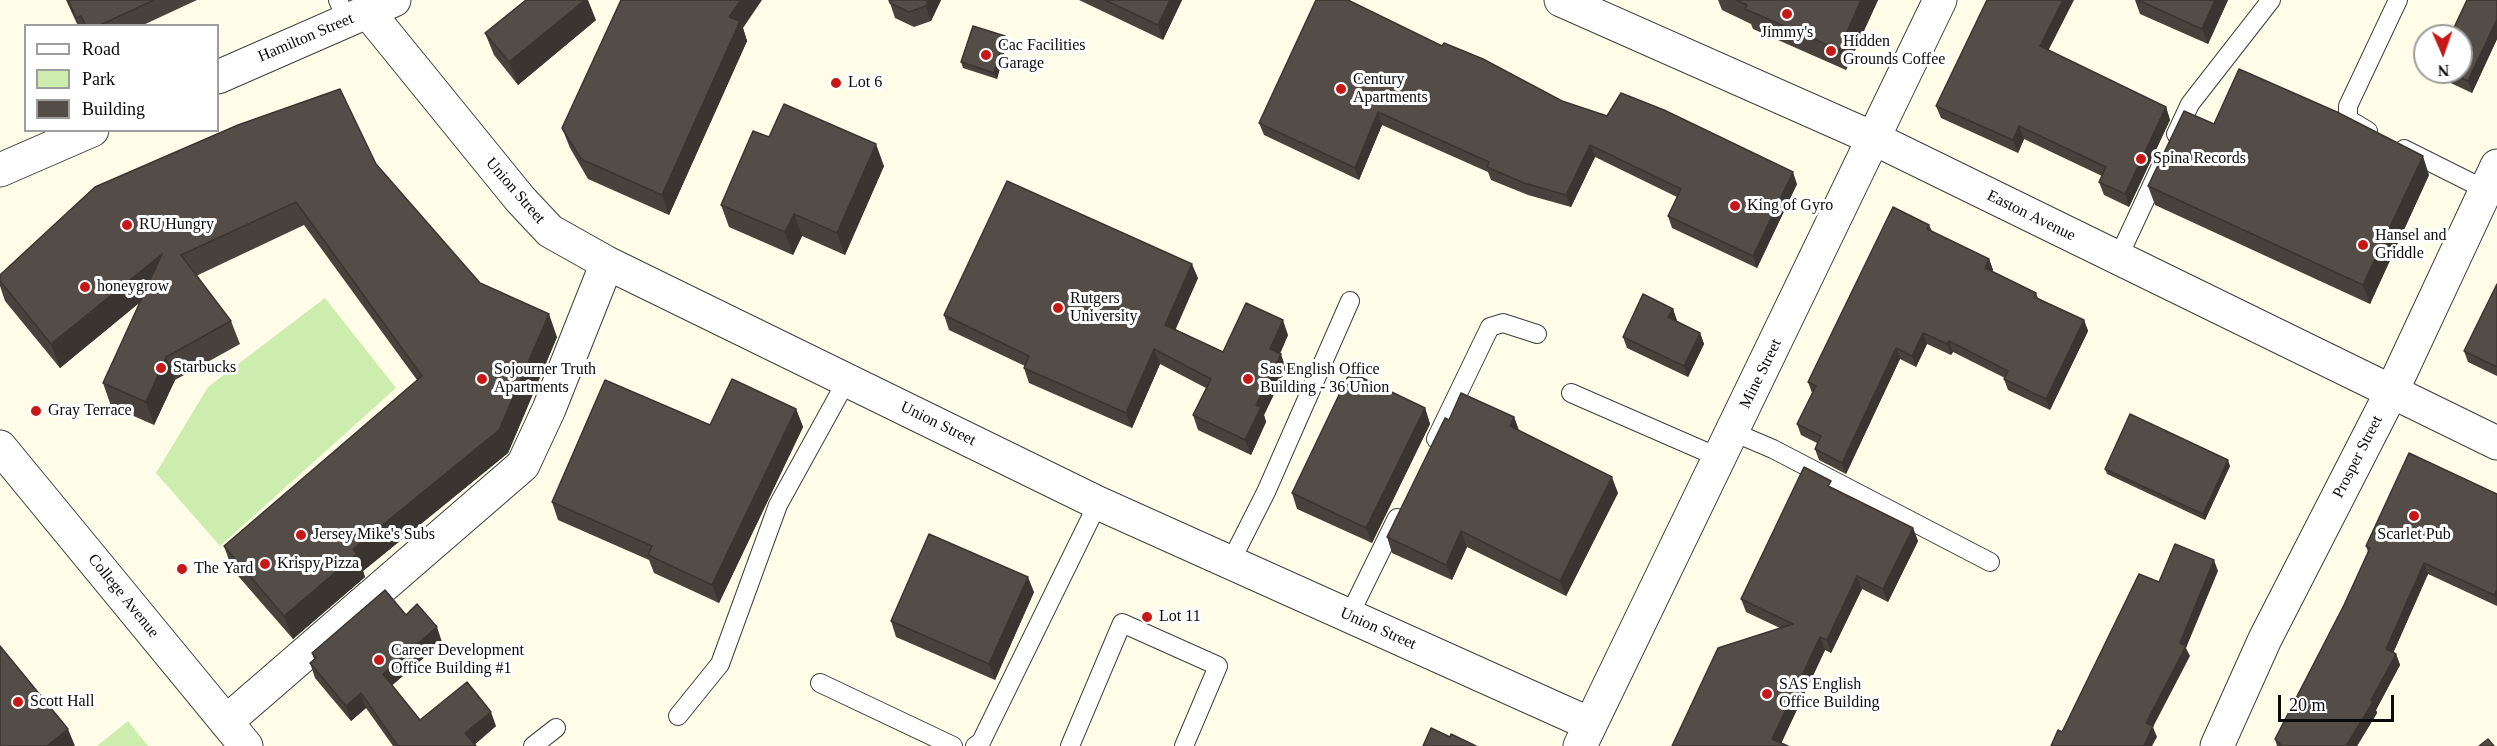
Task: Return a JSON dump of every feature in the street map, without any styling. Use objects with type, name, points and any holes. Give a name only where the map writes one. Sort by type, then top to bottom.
[{"type":"street","name":"Easton Avenue","points":[[1561,0],[1875,139],[2497,443]]},
{"type":"street","name":"Mine Street","points":[[1585,735],[1875,139],[1940,0]]},
{"type":"street","name":"Hamilton Street","points":[[219,76],[362,8]]},
{"type":"street","name":"Union Street","points":[[362,8],[520,199],[550,231],[607,263],[1098,503],[1349,616],[1585,735]]},
{"type":"street","points":[[0,170],[87,132]]},
{"type":"street","name":"Prosper Street","points":[[2217,746],[2265,639],[2391,393],[2492,178]]},
{"type":"street","points":[[236,734],[523,465],[549,409],[607,263]]},
{"type":"street","name":"College Avenue","points":[[0,447],[236,734]]},
{"type":"lane","points":[[2118,258],[2190,104],[2271,0]]},
{"type":"lane","points":[[2398,0],[2348,106],[2348,119],[2353,124],[2388,141],[2492,178]]},
{"type":"lane","points":[[1230,563],[1266,492],[1350,301]]},
{"type":"lane","points":[[1428,455],[1490,327],[1503,323],[1537,334]]},
{"type":"lane","points":[[678,716],[720,664],[778,505],[847,380]]},
{"type":"lane","points":[[1571,393],[1727,445],[1773,449],[1990,562]]},
{"type":"lane","points":[[1349,616],[1407,498]]},
{"type":"lane","points":[[975,746],[981,742],[1098,503]]},
{"type":"lane","points":[[1070,746],[1122,623],[1218,666],[1184,746]]},
{"type":"lane","points":[[820,683],[953,746]]},
{"type":"lane","points":[[532,746],[556,728]]},
{"type":"green space","points":[[325,298],[396,388],[220,546],[156,473],[208,387]]},
{"type":"green space","points":[[128,721],[148,746],[97,746]]},
{"type":"building","points":[[68,0],[154,0],[102,24],[85,24],[81,16],[76,18]]},
{"type":"building","points":[[526,0],[585,0],[509,62],[485,33]]},
{"type":"building","points":[[621,0],[741,0],[729,17],[740,21],[662,195],[581,159],[562,128]]},
{"type":"building","points":[[889,0],[928,0],[926,6],[909,12],[890,3]]},
{"type":"building","points":[[1105,0],[1170,0],[1158,25]]},
{"type":"building","points":[[1316,0],[1348,0],[1442,46],[1444,43],[1483,59],[1562,101],[1607,116],[1621,93],[1664,110],[1793,172],[1753,256],[1668,216],[1681,189],[1590,145],[1566,195],[1524,183],[1487,167],[1489,162],[1378,112],[1355,168],[1259,123]]},
{"type":"building","points":[[1736,0],[1861,0],[1839,50],[1745,9],[1747,5]]},
{"type":"building","points":[[1987,0],[2063,0],[2040,46],[2166,107],[2125,194],[2099,182],[2106,167],[2019,126],[2013,140],[1936,106]]},
{"type":"building","points":[[2138,0],[2215,0],[2202,29]]},
{"type":"building","points":[[2467,0],[2497,0],[2497,19],[2473,70],[2473,24],[2456,24]]},
{"type":"building","name":"Cac Facilities Garage","points":[[973,26],[1005,36],[994,73],[961,62]]},
{"type":"building","points":[[2239,69],[2337,112],[2423,156],[2363,285],[2148,186],[2184,111],[2214,124]]},
{"type":"building","name":"Sojourner Truth Apartments","points":[[340,89],[376,164],[480,283],[549,314],[499,430],[353,549],[357,554],[284,616],[224,546],[422,376],[296,202],[181,255],[231,321],[166,357],[146,402],[103,383],[162,254],[51,344],[0,281],[0,275],[95,187],[238,125]]},
{"type":"building","points":[[784,104],[876,144],[837,233],[794,214],[785,232],[721,205],[753,131],[769,137]]},
{"type":"building","points":[[1007,181],[1192,264],[1165,325],[1223,352],[1246,303],[1283,320],[1270,349],[1281,354],[1256,405],[1261,407],[1245,440],[1193,415],[1211,379],[1154,349],[1126,413],[1024,368],[1029,356],[944,315]]},
{"type":"building","points":[[1893,207],[1929,225],[1927,229],[1989,259],[1985,268],[2036,293],[2034,297],[2084,320],[2046,399],[2004,379],[2008,371],[1949,341],[1947,344],[1923,333],[1912,356],[1896,348],[1842,463],[1815,449],[1821,436],[1797,424],[1816,386],[1808,382]]},
{"type":"building","points":[[2497,284],[2497,367],[2464,351]]},
{"type":"building","points":[[1643,294],[1673,309],[1668,317],[1700,333],[1684,366],[1623,337]]},
{"type":"building","points":[[1350,372],[1425,408],[1366,528],[1292,493]]},
{"type":"building","points":[[732,379],[796,409],[712,585],[648,555],[652,546],[552,502],[605,380],[710,425]]},
{"type":"building","points":[[1461,393],[1514,417],[1510,426],[1612,477],[1560,581],[1461,531],[1446,565],[1387,537],[1445,418],[1449,420]]},
{"type":"building","points":[[2130,414],[2228,460],[2203,514],[2105,469]]},
{"type":"building","points":[[2409,453],[2497,494],[2497,590],[2494,595],[2424,563],[2386,649],[2396,654],[2371,700],[2373,702],[2346,746],[2282,746],[2275,739],[2344,605],[2370,548],[2366,546]]},
{"type":"building","points":[[1804,467],[1831,481],[1828,486],[1913,528],[1883,589],[1857,576],[1827,640],[1820,637],[1772,739],[1788,746],[1672,746],[1718,648],[1793,624],[1741,599]]},
{"type":"building","points":[[929,534],[1028,577],[989,664],[891,621]]},
{"type":"building","points":[[2175,544],[2214,560],[2180,643],[2186,646],[2146,723],[2153,726],[2144,746],[2051,746],[2058,730],[2062,732],[2139,574],[2159,582]]},
{"type":"building","points":[[385,590],[406,615],[417,604],[437,627],[383,674],[420,720],[467,682],[491,712],[465,733],[476,746],[398,746],[361,693],[346,706],[310,663],[316,658],[312,653]]},
{"type":"building","name":"Scott Hall","points":[[0,646],[68,729],[47,746],[0,746]]},
{"type":"building","points":[[1431,728],[1450,737],[1451,734],[1476,746],[1423,746]]},
{"type":"building","points":[[2488,739],[2494,746],[2479,746]]},
{"type":"place","name":"Jimmy's","points":[[1787,14]]},
{"type":"place","name":"Hidden Grounds Coffee","points":[[1831,51]]},
{"type":"place","name":"Cac Facilities Garage","points":[[986,55]]},
{"type":"place","name":"Lot 6","points":[[836,83]]},
{"type":"place","name":"Century Apartments","points":[[1341,89]]},
{"type":"place","name":"Spina Records","points":[[2141,159]]},
{"type":"place","name":"King of Gyro","points":[[1735,206]]},
{"type":"place","name":"RU Hungry","points":[[127,225]]},
{"type":"place","name":"Hansel and Griddle","points":[[2363,245]]},
{"type":"place","name":"honeygrow","points":[[85,287]]},
{"type":"place","name":"Rutgers University","points":[[1058,308]]},
{"type":"place","name":"Starbucks","points":[[161,368]]},
{"type":"place","name":"Sojourner Truth Apartments","points":[[482,379]]},
{"type":"place","name":"Sas English Office Building - 36 Union","points":[[1248,379]]},
{"type":"place","name":"Gray Terrace","points":[[36,411]]},
{"type":"place","name":"Scarlet Pub","points":[[2414,516]]},
{"type":"place","name":"Jersey Mike's Subs","points":[[301,535]]},
{"type":"place","name":"Krispy Pizza","points":[[265,564]]},
{"type":"place","name":"The Yard","points":[[182,569]]},
{"type":"place","name":"Lot 11","points":[[1147,617]]},
{"type":"place","name":"Career Development Office Building #1","points":[[379,660]]},
{"type":"place","name":"SAS English Office Building","points":[[1767,694]]},
{"type":"place","name":"Scott Hall","points":[[18,702]]}]
